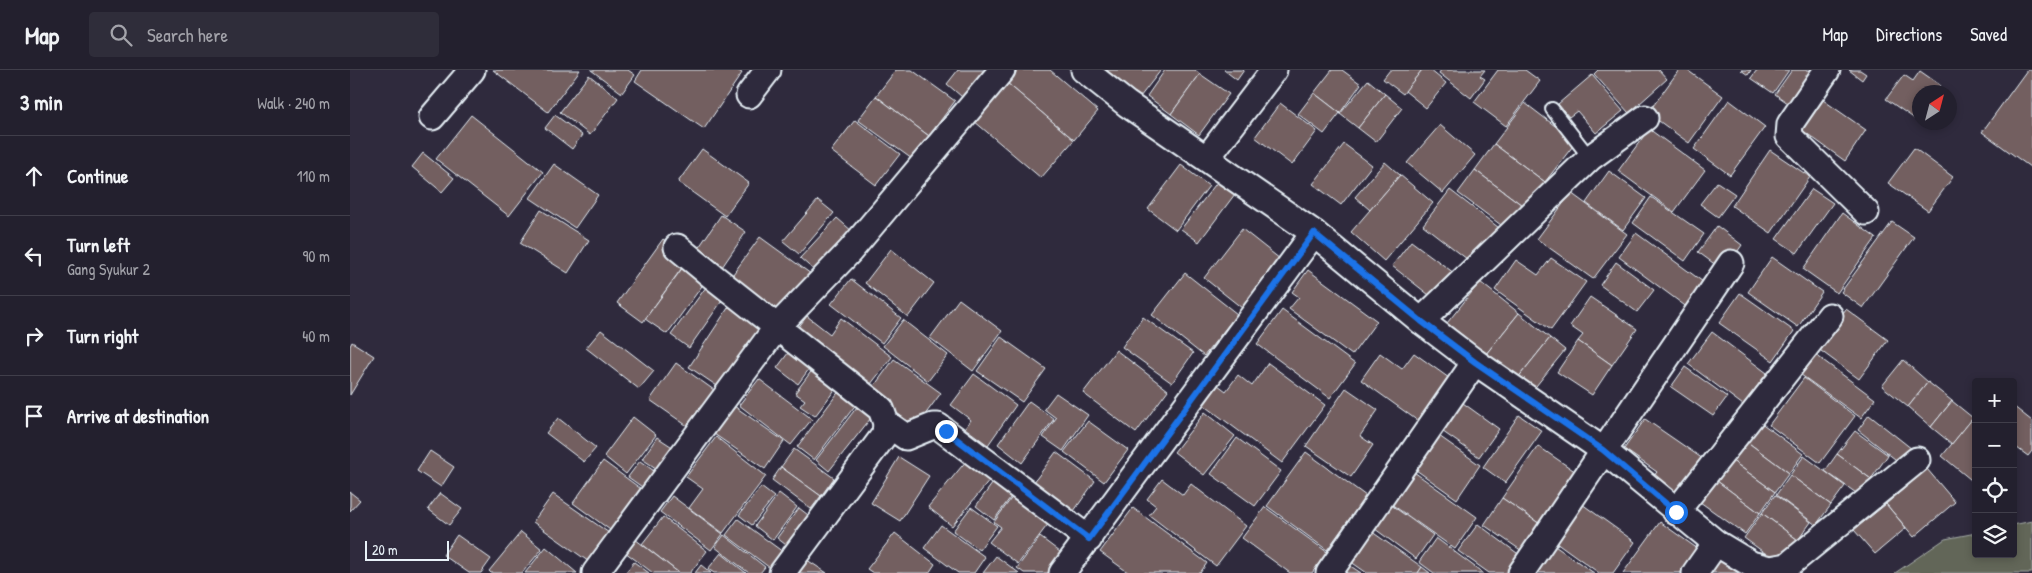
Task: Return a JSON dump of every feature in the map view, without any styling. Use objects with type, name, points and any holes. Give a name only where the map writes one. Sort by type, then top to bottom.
[{"type":"street","points":[[432,117],[472,70]]},
{"type":"street","points":[[748,94],[768,70]]},
{"type":"street","points":[[595,573],[777,327],[850,251],[1002,70]]},
{"type":"street","points":[[1084,70],[1127,104],[1314,233],[1421,321],[1475,362],[1603,450],[1716,543],[1751,564],[1770,569],[1787,566],[1917,460]]},
{"type":"street","points":[[1207,158],[1274,70]]},
{"type":"street","points":[[1827,70],[1790,124],[1789,136],[1866,212]]},
{"type":"street","points":[[1421,321],[1590,158],[1645,118]]},
{"type":"street","points":[[1062,573],[1314,233]]},
{"type":"street","points":[[678,247],[711,276],[881,409],[886,423],[885,434],[782,573]]},
{"type":"street","points":[[1521,573],[1731,263]]},
{"type":"street","points":[[1676,512],[1830,316]]},
{"type":"street","points":[[1329,573],[1475,362]]},
{"type":"street","points":[[886,423],[906,437],[932,426],[946,431],[1089,539]]},
{"type":"street","points":[[1695,573],[1716,543]]},
{"type":"lane","points":[[1552,109],[1590,158]]},
{"type":"green space","points":[[2032,521],[2032,573],[1895,573],[1945,539],[1972,534],[1972,558],[2017,558],[2017,524]]},
{"type":"building","points":[[493,70],[580,70],[548,112]]},
{"type":"building","points":[[591,70],[628,70],[635,75],[622,93]]},
{"type":"building","points":[[642,70],[737,70],[742,73],[704,129],[635,81]]},
{"type":"building","points":[[896,70],[912,70],[955,101],[929,136],[876,96]]},
{"type":"building","points":[[958,70],[993,70],[969,103],[947,84]]},
{"type":"building","points":[[1018,70],[1050,70],[1098,111],[1074,140],[1007,83]]},
{"type":"building","points":[[1106,70],[1161,70],[1140,97]]},
{"type":"building","points":[[1165,70],[1195,70],[1200,74],[1171,114],[1147,96]]},
{"type":"building","points":[[1224,70],[1244,70],[1237,80]]},
{"type":"building","points":[[1332,70],[1342,70],[1361,84],[1340,113],[1314,93]]},
{"type":"building","points":[[1390,70],[1422,70],[1403,94],[1383,79]]},
{"type":"building","points":[[1422,70],[1430,70],[1446,83],[1426,108],[1405,91]]},
{"type":"building","points":[[1441,70],[1485,70],[1480,76],[1485,79],[1471,98],[1439,73]]},
{"type":"building","points":[[1498,70],[1525,70],[1540,81],[1506,126],[1474,102]]},
{"type":"building","points":[[1598,70],[1659,70],[1667,79],[1629,113],[1594,74]]},
{"type":"building","points":[[1679,70],[1687,70],[1723,96],[1689,143],[1648,113]]},
{"type":"building","points":[[1741,70],[1751,70],[1748,75]]},
{"type":"building","points":[[1757,70],[1789,70],[1773,93],[1751,78]]},
{"type":"building","points":[[1792,70],[1813,70],[1795,108],[1775,94]]},
{"type":"building","points":[[1849,70],[1860,70],[1866,74],[1862,80]]},
{"type":"building","points":[[2027,70],[2032,70],[2032,165],[2030,167],[1982,132]]},
{"type":"building","points":[[1920,71],[1940,85],[1912,85],[1912,117],[1886,99],[1904,75],[1913,81]]},
{"type":"building","points":[[1200,74],[1229,94],[1199,135],[1171,114]]},
{"type":"building","points":[[589,75],[618,98],[590,135],[560,112]]},
{"type":"building","points":[[1592,75],[1623,111],[1596,133],[1577,111],[1569,117],[1558,104]]},
{"type":"building","points":[[1368,80],[1385,94],[1358,128],[1340,114]]},
{"type":"building","points":[[1007,83],[1074,140],[1041,178],[974,121]]},
{"type":"building","points":[[1314,93],[1340,113],[1324,134],[1298,114]]},
{"type":"building","points":[[1385,94],[1402,108],[1376,142],[1358,128]]},
{"type":"building","points":[[876,96],[929,136],[912,159],[858,120]]},
{"type":"building","points":[[1729,100],[1765,127],[1730,175],[1694,149]]},
{"type":"building","points":[[1823,100],[1866,130],[1845,161],[1802,130]]},
{"type":"building","points":[[1280,103],[1317,131],[1292,165],[1255,137]]},
{"type":"building","points":[[1525,103],[1576,142],[1545,182],[1494,144]]},
{"type":"building","points":[[471,115],[543,172],[509,216],[436,159]]},
{"type":"building","points":[[555,115],[582,135],[572,149],[545,128]]},
{"type":"building","points":[[855,120],[900,154],[876,185],[831,151]]},
{"type":"building","points":[[1440,125],[1475,155],[1443,193],[1407,163]]},
{"type":"building","points":[[1649,129],[1705,170],[1674,212],[1618,171]]},
{"type":"building","points":[[1344,144],[1372,165],[1341,205],[1313,184]]},
{"type":"building","points":[[1494,144],[1545,182],[1526,208],[1475,170]]},
{"type":"building","points":[[1914,148],[1953,177],[1928,211],[1888,183]]},
{"type":"building","points":[[702,149],[749,183],[725,216],[678,182]]},
{"type":"building","points":[[1770,150],[1810,177],[1771,233],[1732,206]]},
{"type":"building","points":[[423,153],[454,178],[442,192],[412,167]]},
{"type":"building","points":[[1385,162],[1400,175],[1370,210],[1355,197]]},
{"type":"building","points":[[554,164],[598,195],[575,228],[530,198]]},
{"type":"building","points":[[1181,165],[1209,186],[1176,230],[1148,209]]},
{"type":"building","points":[[1475,170],[1526,208],[1509,231],[1458,193]]},
{"type":"building","points":[[1609,171],[1646,198],[1623,230],[1586,203]]},
{"type":"building","points":[[1400,175],[1433,203],[1384,261],[1351,232]]},
{"type":"building","points":[[1218,181],[1235,194],[1199,242],[1181,229]]},
{"type":"building","points":[[1717,182],[1735,194],[1718,217],[1700,204]]},
{"type":"building","points":[[1812,189],[1833,203],[1797,253],[1776,239]]},
{"type":"building","points":[[1450,190],[1503,231],[1476,266],[1423,225]]},
{"type":"building","points":[[1571,193],[1627,234],[1593,279],[1537,239]]},
{"type":"building","points":[[1651,197],[1704,234],[1685,261],[1633,223]]},
{"type":"building","points":[[818,200],[834,213],[799,254],[783,241]]},
{"type":"building","points":[[541,210],[589,240],[568,273],[520,243]]},
{"type":"building","points":[[1842,213],[1876,238],[1837,293],[1803,269]]},
{"type":"building","points":[[721,215],[746,232],[718,273],[693,256]]},
{"type":"building","points":[[837,218],[853,232],[816,272],[800,258]]},
{"type":"building","points":[[1892,222],[1914,237],[1863,308],[1841,292]]},
{"type":"building","points":[[1717,226],[1742,245],[1724,271],[1698,252]]},
{"type":"building","points":[[1242,229],[1280,259],[1242,308],[1204,278]]},
{"type":"building","points":[[1636,233],[1710,287],[1692,311],[1619,257]]},
{"type":"building","points":[[760,237],[811,274],[775,322],[725,285]]},
{"type":"building","points":[[663,239],[689,258],[643,322],[617,303]]},
{"type":"building","points":[[1411,241],[1458,276],[1438,302],[1392,266]]},
{"type":"building","points":[[891,249],[934,283],[908,317],[865,283]]},
{"type":"building","points":[[1772,257],[1822,292],[1798,327],[1748,292]]},
{"type":"building","points":[[1551,258],[1586,282],[1551,330],[1495,290],[1516,260],[1538,275]]},
{"type":"building","points":[[1616,262],[1654,290],[1637,312],[1600,285]]},
{"type":"building","points":[[686,263],[707,279],[667,334],[645,319]]},
{"type":"building","points":[[1308,270],[1377,321],[1352,355],[1289,309],[1299,297],[1292,292]]},
{"type":"building","points":[[1185,273],[1237,314],[1204,356],[1152,315]]},
{"type":"building","points":[[851,279],[901,318],[882,343],[831,304]]},
{"type":"building","points":[[1480,282],[1519,313],[1486,354],[1447,323]]},
{"type":"building","points":[[709,283],[726,295],[689,348],[671,335]]},
{"type":"building","points":[[1740,293],[1794,331],[1773,361],[1719,323]]},
{"type":"building","points":[[1590,297],[1637,329],[1612,365],[1578,341],[1583,335],[1570,326]]},
{"type":"building","points":[[959,299],[1002,331],[973,371],[930,338]]},
{"type":"building","points":[[732,302],[767,325],[723,390],[689,367]]},
{"type":"building","points":[[1846,309],[1888,340],[1859,379],[1817,348]]},
{"type":"building","points":[[1282,310],[1355,364],[1330,398],[1257,344]]},
{"type":"building","points":[[1519,313],[1550,338],[1517,379],[1486,354]]},
{"type":"building","points":[[807,316],[830,334],[841,318],[892,357],[867,389],[794,333]]},
{"type":"building","points":[[1143,317],[1193,353],[1172,383],[1122,347]]},
{"type":"building","points":[[903,320],[948,355],[928,381],[883,346]]},
{"type":"building","points":[[601,330],[654,371],[639,389],[586,348]]},
{"type":"building","points":[[1712,332],[1767,373],[1743,405],[1688,364]]},
{"type":"building","points":[[1001,337],[1046,369],[1022,402],[977,371]]},
{"type":"building","points":[[1550,338],[1565,350],[1532,391],[1517,379]]},
{"type":"building","points":[[1578,341],[1612,365],[1592,395],[1557,372]]},
{"type":"building","points":[[352,342],[374,356],[350,395],[350,346]]},
{"type":"building","points":[[794,345],[815,361],[798,384],[777,368]]},
{"type":"building","points":[[1116,350],[1168,390],[1136,433],[1083,393]]},
{"type":"building","points":[[1812,352],[1875,399],[1861,418],[1797,372]]},
{"type":"building","points":[[1380,353],[1402,369],[1414,353],[1449,378],[1418,421],[1361,380]]},
{"type":"building","points":[[894,359],[941,393],[916,427],[869,393]]},
{"type":"building","points":[[1903,360],[1928,382],[1908,407],[1882,386]]},
{"type":"building","points":[[676,363],[721,395],[696,432],[650,400]]},
{"type":"building","points":[[1268,363],[1325,405],[1282,463],[1200,402],[1214,382],[1226,391],[1238,375],[1252,386]]},
{"type":"building","points":[[816,365],[840,383],[815,416],[800,406],[805,400],[795,393]]},
{"type":"building","points":[[1685,367],[1727,397],[1713,416],[1671,387]]},
{"type":"building","points":[[974,374],[1016,405],[988,445],[965,428],[971,420],[951,405]]},
{"type":"building","points":[[1804,378],[1855,416],[1820,463],[1769,425]]},
{"type":"building","points":[[759,379],[812,419],[791,445],[739,405]]},
{"type":"building","points":[[1928,382],[1952,401],[1931,427],[1908,407]]},
{"type":"building","points":[[843,386],[860,399],[814,460],[797,447]]},
{"type":"building","points":[[1346,388],[1378,410],[1360,436],[1373,445],[1351,477],[1306,446]]},
{"type":"building","points":[[1056,393],[1088,415],[1063,451],[1043,437],[1056,418],[1044,409]]},
{"type":"building","points":[[1456,398],[1499,429],[1479,457],[1436,427]]},
{"type":"building","points":[[1029,401],[1054,419],[1022,463],[998,444]]},
{"type":"building","points":[[1952,401],[1972,417],[1952,444],[1931,427]]},
{"type":"building","points":[[734,406],[784,441],[765,469],[714,434]]},
{"type":"building","points":[[857,407],[871,418],[829,471],[816,460]]},
{"type":"building","points":[[2017,409],[2032,421],[2032,451],[2028,456],[2017,448]]},
{"type":"building","points":[[1205,412],[1235,436],[1204,475],[1174,452]]},
{"type":"building","points":[[1519,415],[1542,431],[1505,483],[1483,467]]},
{"type":"building","points":[[1869,415],[1912,449],[1900,463],[1858,430]]},
{"type":"building","points":[[1752,416],[1803,454],[1789,473],[1738,435]]},
{"type":"building","points":[[633,417],[656,435],[626,474],[604,456]]},
{"type":"building","points":[[558,418],[596,448],[584,462],[546,433]]},
{"type":"building","points":[[1645,419],[1706,461],[1680,497],[1653,477],[1657,472],[1624,449]]},
{"type":"building","points":[[1972,419],[1972,481],[1942,456]]},
{"type":"building","points":[[1088,421],[1128,450],[1104,482],[1064,452]]},
{"type":"building","points":[[1855,431],[1888,455],[1871,479],[1837,454]]},
{"type":"building","points":[[1738,435],[1789,473],[1775,492],[1724,455]]},
{"type":"building","points":[[1439,436],[1480,465],[1457,499],[1416,470]]},
{"type":"building","points":[[657,437],[677,450],[662,472],[642,459]]},
{"type":"building","points":[[716,437],[766,476],[723,533],[689,508],[703,489],[686,477]]},
{"type":"building","points":[[1237,438],[1281,471],[1255,506],[1211,474]]},
{"type":"building","points":[[1538,446],[1576,472],[1540,524],[1502,498]]},
{"type":"building","points":[[794,449],[834,478],[821,496],[781,467]]},
{"type":"building","points":[[430,451],[454,467],[441,487],[417,471]]},
{"type":"building","points":[[1056,452],[1095,481],[1074,511],[1034,482]]},
{"type":"building","points":[[1306,452],[1366,496],[1327,550],[1267,506]]},
{"type":"building","points":[[1837,454],[1871,479],[1859,495],[1825,471]]},
{"type":"building","points":[[1724,455],[1775,492],[1760,513],[1709,475]]},
{"type":"building","points":[[1804,456],[1845,486],[1831,505],[1790,475]]},
{"type":"building","points":[[899,457],[929,476],[900,521],[871,503]]},
{"type":"building","points":[[967,460],[990,480],[952,526],[928,507]]},
{"type":"building","points":[[603,461],[648,494],[617,535],[573,503]]},
{"type":"building","points":[[640,461],[664,478],[652,494],[628,477]]},
{"type":"building","points":[[781,467],[821,496],[811,509],[772,480]]},
{"type":"building","points":[[1407,467],[1477,517],[1455,549],[1384,499]]},
{"type":"building","points":[[1927,469],[1955,502],[1914,537],[1886,504]]},
{"type":"building","points":[[1709,475],[1760,513],[1745,534],[1693,497]]},
{"type":"building","points":[[1790,475],[1831,505],[1816,525],[1776,495]]},
{"type":"building","points":[[1162,479],[1183,495],[1191,484],[1246,526],[1216,566],[1149,515],[1156,506],[1147,499]]},
{"type":"building","points":[[995,480],[1013,494],[994,520],[976,506]]},
{"type":"building","points":[[761,487],[774,497],[752,525],[739,515]]},
{"type":"building","points":[[350,492],[360,500],[350,511]]},
{"type":"building","points":[[440,493],[462,509],[449,525],[428,509]]},
{"type":"building","points":[[779,493],[797,507],[773,540],[755,526]]},
{"type":"building","points":[[553,494],[612,535],[592,564],[533,522]]},
{"type":"building","points":[[1775,495],[1811,522],[1798,540],[1762,513]]},
{"type":"building","points":[[672,496],[723,534],[711,550],[660,512]]},
{"type":"building","points":[[1013,496],[1049,523],[1018,564],[989,542],[1001,527],[994,522]]},
{"type":"building","points":[[1502,498],[1540,524],[1522,551],[1484,525]]},
{"type":"building","points":[[1575,499],[1635,542],[1613,573],[1599,573],[1549,537]]},
{"type":"building","points":[[1387,502],[1433,535],[1416,559],[1371,526]]},
{"type":"building","points":[[1886,504],[1906,528],[1875,554],[1854,530]]},
{"type":"building","points":[[971,507],[997,526],[979,550],[953,531]]},
{"type":"building","points":[[1265,507],[1327,552],[1312,573],[1290,573],[1242,538]]},
{"type":"building","points":[[799,508],[812,518],[790,548],[777,538]]},
{"type":"building","points":[[1133,508],[1207,563],[1200,573],[1129,573],[1100,552]]},
{"type":"building","points":[[1762,513],[1798,540],[1780,564],[1744,538]]},
{"type":"building","points":[[663,517],[707,551],[690,573],[679,573],[642,544]]},
{"type":"building","points":[[738,519],[783,552],[770,568],[726,535]]},
{"type":"building","points":[[1660,522],[1705,554],[1691,573],[1623,573]]},
{"type":"building","points":[[1478,524],[1525,559],[1515,573],[1489,573],[1458,551]]},
{"type":"building","points":[[941,525],[985,557],[974,573],[958,573],[924,548]]},
{"type":"building","points":[[1365,527],[1422,567],[1418,573],[1367,573],[1344,557]]},
{"type":"building","points":[[521,532],[542,549],[522,573],[491,573],[489,571]]},
{"type":"building","points":[[895,533],[935,564],[929,573],[873,573],[867,569]]},
{"type":"building","points":[[457,535],[491,559],[481,573],[469,573],[443,555]]},
{"type":"building","points":[[724,535],[765,567],[760,573],[749,573],[715,547]]},
{"type":"building","points":[[1040,537],[1064,555],[1050,573],[1024,573],[1017,568]]},
{"type":"building","points":[[1436,538],[1483,573],[1434,573],[1419,562]]},
{"type":"building","points":[[635,539],[679,573],[653,573],[625,552]]},
{"type":"building","points":[[1549,542],[1594,573],[1531,573]]},
{"type":"building","points":[[546,547],[577,573],[525,573]]},
{"type":"building","points":[[721,553],[746,573],[714,573],[708,569]]},
{"type":"building","points":[[801,556],[827,573],[791,573]]},
{"type":"building","points":[[996,556],[1019,573],[983,573]]},
{"type":"building","points":[[1718,557],[1739,573],[1706,573]]},
{"type":"building","points":[[1343,561],[1361,573],[1335,573]]},
{"type":"building","points":[[634,562],[649,573],[625,573]]},
{"type":"building","points":[[701,565],[711,573],[695,573]]},
{"type":"building","points":[[1422,567],[1430,573],[1418,573]]},
{"type":"route","points":[[946,431],[1089,539],[1314,233],[1421,321],[1475,362],[1603,450],[1676,512]]}]
